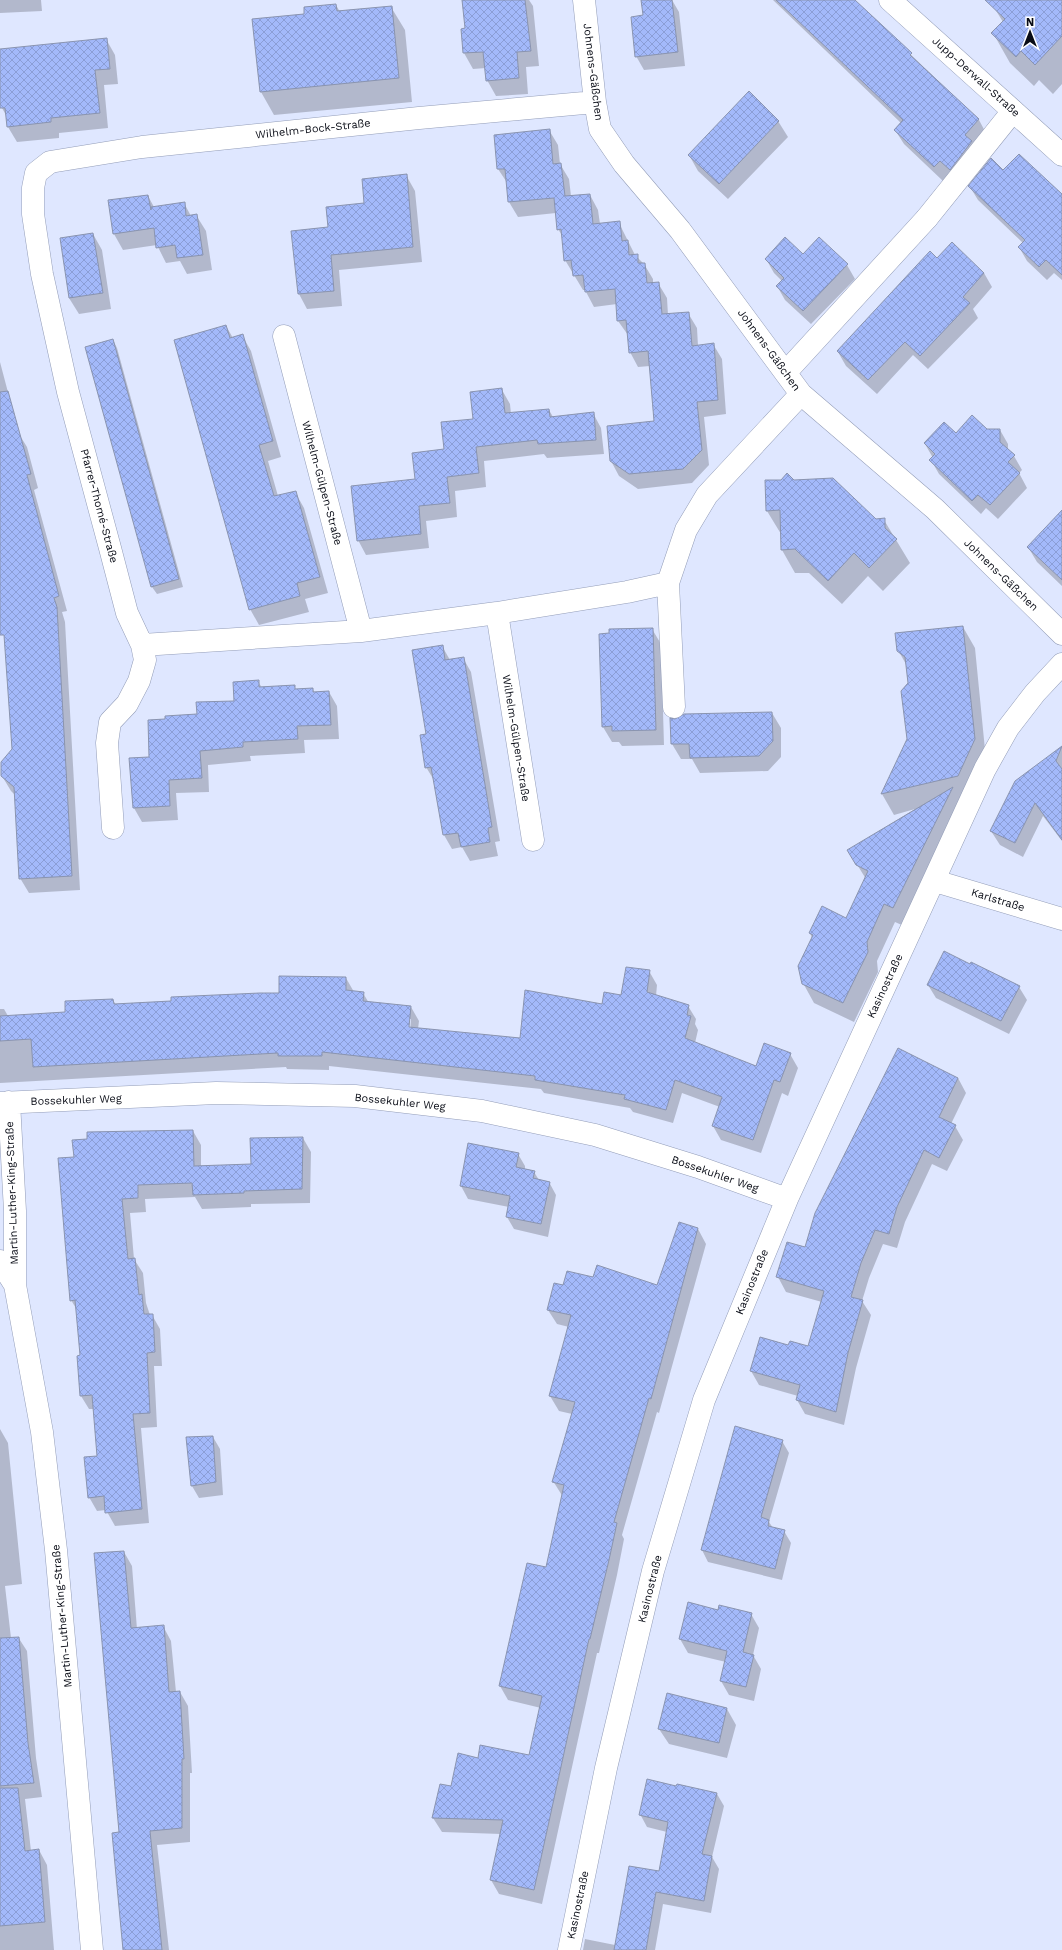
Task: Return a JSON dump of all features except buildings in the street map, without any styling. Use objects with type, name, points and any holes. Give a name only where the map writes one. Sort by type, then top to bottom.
[{"type":"street","name":"Johnens-Gäßchen","points":[[584,0],[594,102],[600,129],[624,164],[680,230],[801,394],[934,509],[1062,634]]},
{"type":"street","name":"Jupp-Derwall-Straße","points":[[890,0],[1062,155]]},
{"type":"street","name":"Wilhelm-Bock-Straße","points":[[36,173],[50,162],[142,147],[419,118],[594,102]]},
{"type":"street","points":[[786,372],[927,218],[1013,111]]},
{"type":"street","name":"Pfarrer-Thomé-Straße","points":[[36,173],[33,188],[33,214],[42,274],[68,392],[127,613],[142,645],[145,660],[139,681],[127,704],[110,722],[107,743],[113,828]]},
{"type":"street","name":"Wilhelm-Gülpen-Straße","points":[[284,336],[361,630]]},
{"type":"street","points":[[674,707],[668,583],[686,530],[707,494],[801,394]]},
{"type":"street","points":[[142,645],[361,630],[497,613],[627,592],[668,583]]},
{"type":"street","name":"Wilhelm-Gülpen-Straße","points":[[497,613],[532,840]]},
{"type":"street","name":"Kasinostraße","points":[[569,1950],[606,1768],[653,1571],[704,1400],[787,1199],[985,769],[1008,728],[1035,692],[1062,664]]},
{"type":"street","name":"Karlstraße","points":[[934,881],[1062,919]]},
{"type":"street","name":"Bossekuhler Weg","points":[[4,1103],[224,1094],[355,1096],[482,1111],[594,1135],[698,1167],[787,1199]]},
{"type":"street","name":"Martin-Luther-King-Straße","points":[[4,1103],[15,1211],[15,1285],[42,1432],[56,1550],[92,1950]]},
{"type":"street","name":"Martin-Luther-King-Straße","points":[[0,1261],[15,1285]]}]
